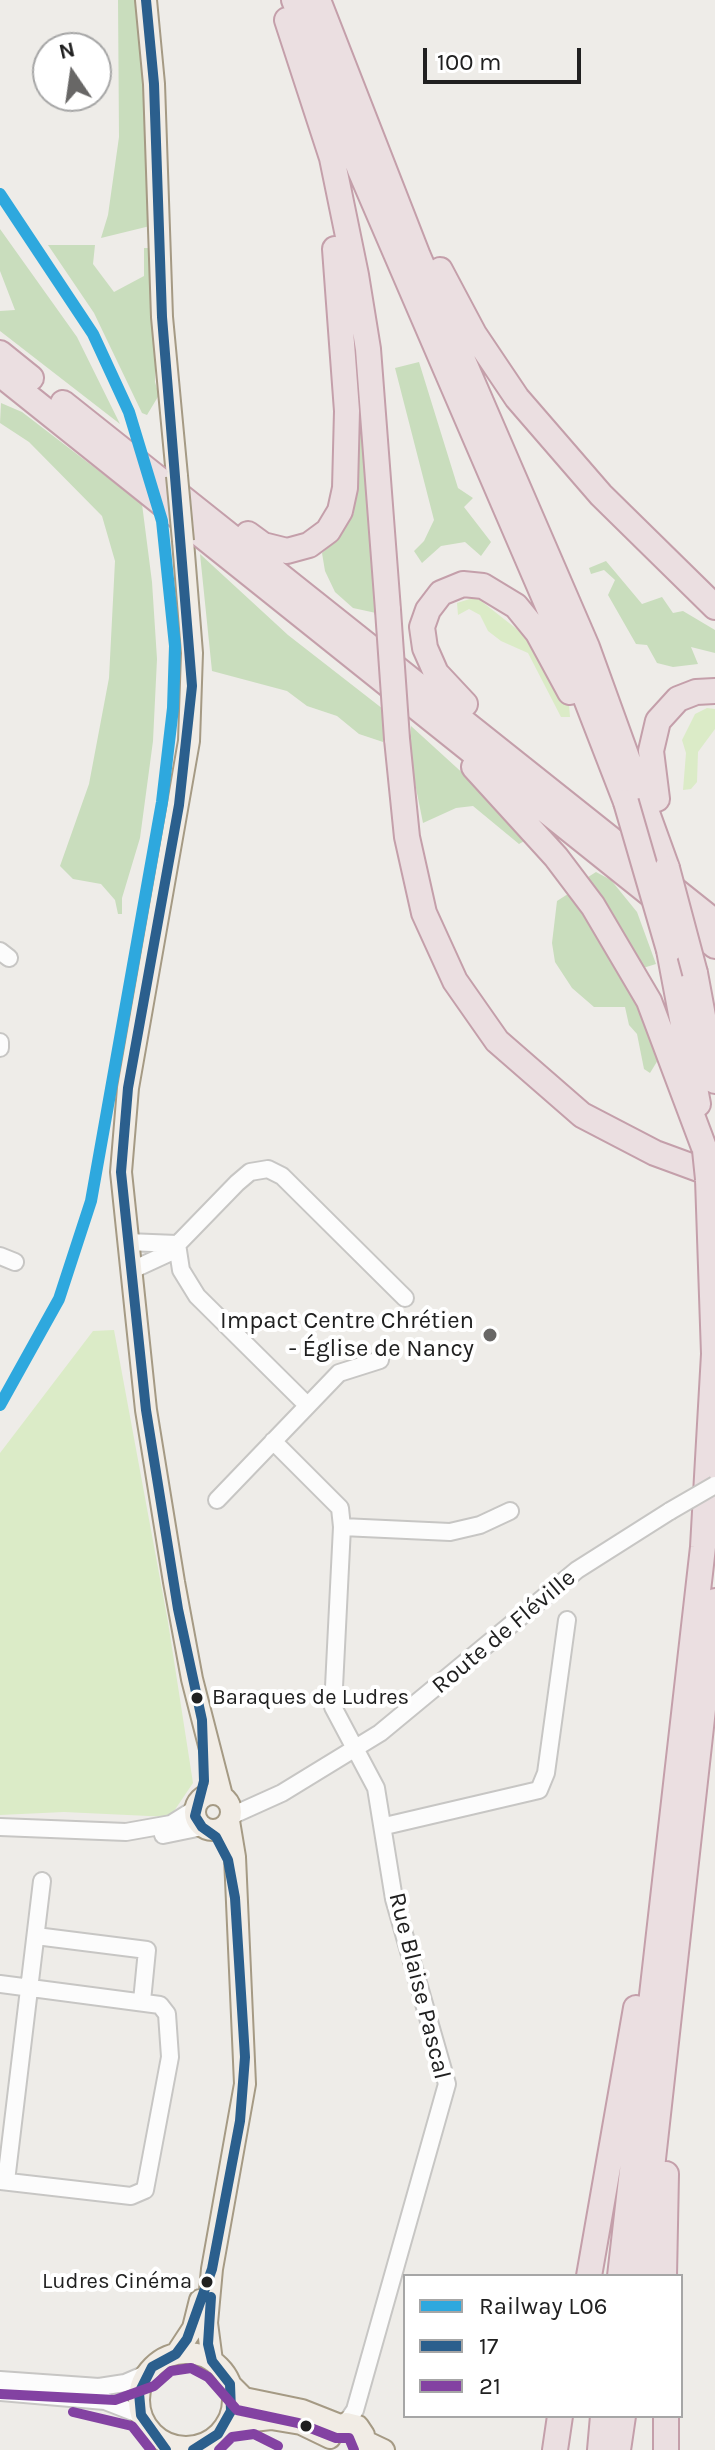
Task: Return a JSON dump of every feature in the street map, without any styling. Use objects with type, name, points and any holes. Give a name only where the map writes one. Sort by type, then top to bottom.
[{"type":"highway","points":[[281,0],[311,101],[332,158],[365,334],[397,739],[407,837],[424,913],[455,981],[497,1041],[582,1115],[655,1153],[711,1177]]},
{"type":"highway","points":[[294,0],[360,170],[599,727],[626,802],[669,950],[691,1051],[711,1177],[714,1287],[711,1425],[703,1547],[620,2274]]},
{"type":"highway","points":[[318,0],[383,171],[587,647],[661,832]]},
{"type":"highway","points":[[191,503],[217,512],[263,545],[287,551],[309,545],[328,531],[340,511],[345,488],[347,411],[340,279],[311,101]]},
{"type":"highway","points":[[383,171],[474,334],[517,398],[601,495],[715,607]]},
{"type":"highway","points":[[0,353],[549,787],[713,938]]},
{"type":"highway","points":[[0,374],[713,938]]},
{"type":"highway","points":[[549,787],[524,757],[436,673],[425,648],[422,627],[434,601],[441,593],[463,584],[483,586],[502,594],[530,621],[576,705],[599,727]]},
{"type":"highway","points":[[715,691],[696,692],[678,699],[662,713],[654,730],[652,774],[667,868],[695,973],[715,1081]]},
{"type":"highway","points":[[424,711],[556,857],[593,906],[649,1001],[705,1150]]},
{"type":"highway","points":[[706,1031],[715,1055]]},
{"type":"highway","points":[[640,2274],[715,1601]]},
{"type":"highway","points":[[589,2274],[648,1939],[663,1893]]},
{"type":"highway","points":[[664,2274],[665,2187],[678,2007],[676,1944]]},
{"type":"highway","points":[[600,2450],[603,2418]]},
{"type":"highway","points":[[618,2450],[623,2418]]},
{"type":"highway","points":[[666,2418],[666,2450]]},
{"type":"main road","points":[[146,0],[154,84],[162,317],[192,653],[191,715],[179,805],[128,1088],[121,1172],[146,1410],[178,1609],[202,1720],[208,1730],[215,1812],[235,1898],[245,2084],[212,2269],[207,2323],[212,2361],[244,2398],[302,2410],[384,2450]]},
{"type":"main road","points":[[176,2354],[193,2328],[205,2281],[212,2269]]},
{"type":"main road","points":[[212,2361],[194,2354],[176,2354],[160,2361],[148,2373],[139,2393],[141,2415],[164,2445],[194,2448],[207,2442],[226,2424],[233,2398],[230,2384]]},
{"type":"main road","points":[[226,2424],[271,2419],[349,2433]]},
{"type":"street","points":[[0,1042],[0,1048]]},
{"type":"street","points":[[130,1271],[161,1258],[243,1177],[250,1172],[268,1169],[282,1176],[405,1298]]},
{"type":"street","points":[[127,1242],[177,1244]]},
{"type":"street","points":[[177,1244],[178,1260],[187,1281],[307,1405]]},
{"type":"street","points":[[217,1500],[339,1373],[380,1360]]},
{"type":"street","points":[[273,1441],[340,1508],[342,1527],[450,1532],[480,1525],[510,1511]]},
{"type":"street","name":"Route de Fléville","points":[[0,1827],[126,1832],[171,1824],[282,1793],[407,1714],[577,1570],[715,1485]]},
{"type":"street","name":"Rue Blaise Pascal","points":[[342,1527],[331,1695],[333,1707],[376,1788],[385,1826],[394,1899],[447,2084],[349,2433]]},
{"type":"street","points":[[385,1826],[539,1790],[546,1773],[567,1620]]},
{"type":"street","points":[[0,1984],[29,1988],[142,2001],[160,2005],[167,2014],[170,2057],[145,2190],[131,2196],[3,2181],[29,1988],[36,1936],[42,1881]]},
{"type":"street","points":[[36,1936],[147,1950],[142,2001]]},
{"type":"street","points":[[0,2380],[99,2387],[125,2383],[148,2373]]},
{"type":"street","points":[[0,2392],[105,2401],[141,2415]]},
{"type":"green space","points":[[118,0],[139,0],[146,80],[150,226],[101,238],[108,215],[119,137]]},
{"type":"green space","points":[[0,229],[77,337],[120,424],[0,331],[0,311],[15,310],[0,271]]},
{"type":"green space","points":[[48,245],[95,245],[93,264],[114,292],[144,276],[144,248],[151,248],[156,330],[155,382],[159,395],[147,415],[142,413],[94,313]]},
{"type":"green space","points":[[419,362],[458,488],[473,498],[464,507],[491,542],[481,556],[465,542],[441,546],[422,563],[414,551],[424,541],[434,520],[395,368]]},
{"type":"green space","points":[[356,394],[363,394],[376,613],[353,608],[335,592],[325,571],[322,553],[338,539],[354,513]]},
{"type":"green space","points":[[1,403],[22,412],[142,504],[152,582],[157,659],[153,741],[140,838],[122,898],[122,914],[118,914],[115,900],[101,884],[73,879],[60,866],[89,784],[109,678],[115,561],[102,516],[29,442],[0,423]]},
{"type":"green space","points":[[200,554],[288,635],[383,709],[383,742],[359,734],[337,716],[307,706],[287,691],[212,671]]},
{"type":"green space","points":[[606,561],[642,604],[662,597],[673,613],[683,611],[715,630],[715,653],[691,647],[698,664],[673,667],[657,663],[647,645],[636,644],[608,595],[615,580],[604,570],[591,574],[589,568]]},
{"type":"green space","points":[[476,597],[532,641],[569,705],[570,717],[561,717],[528,653],[501,641],[488,631],[480,615],[469,609],[458,615],[457,603]]},
{"type":"green space","points":[[707,708],[715,709],[715,729],[698,752],[697,782],[691,789],[683,790],[686,753],[682,740],[695,714]]},
{"type":"green space","points":[[411,726],[502,809],[528,839],[519,844],[473,806],[456,808],[423,823],[409,753]]},
{"type":"green space","points":[[596,872],[611,880],[637,912],[656,964],[643,968],[585,879]]},
{"type":"green space","points":[[571,892],[643,1011],[658,1060],[650,1073],[644,1069],[637,1034],[629,1025],[625,1007],[594,1007],[572,988],[555,962],[552,943],[557,901]]},
{"type":"green space","points":[[114,1330],[168,1622],[193,1783],[170,1817],[64,1812],[0,1815],[0,1453],[93,1331]]},
{"type":"rail line","name":"L06","points":[[0,194],[93,334],[129,412],[162,521],[175,646],[173,708],[162,802],[91,1201],[59,1299],[0,1405]]},
{"type":"transit line","name":"17","points":[[146,0],[154,84],[162,317],[192,686],[179,805],[128,1088],[121,1172],[146,1410],[178,1609],[202,1720],[204,1781],[195,1816],[202,1827],[216,1837],[228,1860],[235,1898],[245,2057],[240,2121],[212,2269],[187,2339],[176,2354],[152,2367],[139,2393],[141,2415],[166,2450]]},
{"type":"transit line","name":"17","points":[[193,2450],[218,2434],[231,2411],[230,2384],[212,2361],[208,2344],[211,2297]]},
{"type":"transit line","name":"21","points":[[0,2394],[115,2400],[154,2386],[171,2371],[191,2368],[208,2377],[237,2410],[298,2423],[336,2438],[349,2438],[354,2450]]},
{"type":"transit line","name":"21","points":[[73,2412],[132,2426],[151,2450]]},
{"type":"transit line","name":"21","points":[[219,2450],[232,2437],[254,2434],[278,2446]]},
{"type":"place","name":"Impact Centre Chrétien - Église de Nancy","points":[[490,1335]]},
{"type":"place","name":"Baraques de Ludres","points":[[197,1698]]},
{"type":"place","name":"Ludres Cinéma","points":[[207,2282]]}]
